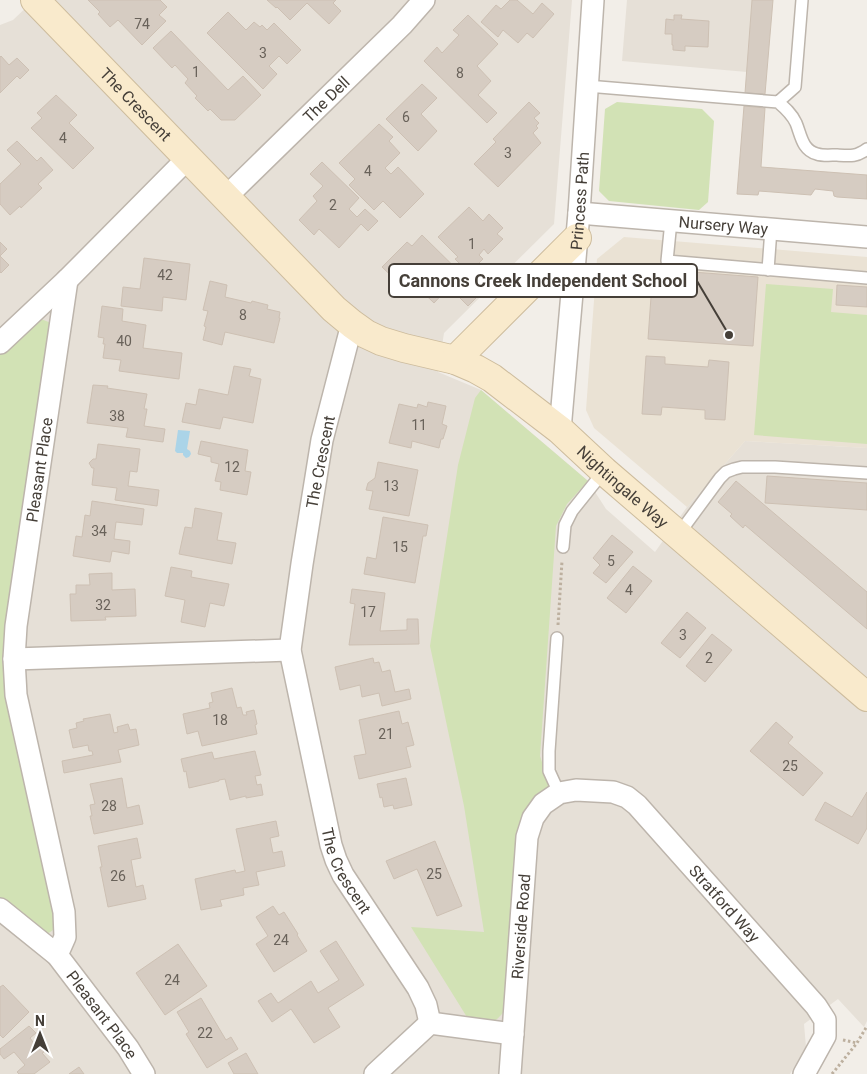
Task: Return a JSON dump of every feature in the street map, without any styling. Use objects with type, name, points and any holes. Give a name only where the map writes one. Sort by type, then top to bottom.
[{"type":"street","name":"The Crescent","points":[[35,0],[334,309],[352,324],[322,440],[290,650],[331,845],[336,860],[343,875],[418,988],[426,1005],[430,1023]]},
{"type":"street","name":"The Dell","points":[[226,197],[402,25],[424,0]]},
{"type":"street","name":"Princess Path","points":[[560,430],[578,225],[593,0]]},
{"type":"street","points":[[0,343],[67,280],[188,158]]},
{"type":"street","name":"Nursery Way","points":[[578,225],[670,220],[867,237]]},
{"type":"street","points":[[456,360],[578,225]]},
{"type":"street","name":"Pleasant Place","points":[[58,955],[65,937],[64,912],[16,695],[14,659],[16,626],[67,280]]},
{"type":"street","name":"Nightingale Way","points":[[352,324],[366,334],[381,341],[456,360],[492,378],[560,430],[604,472],[867,697]]},
{"type":"street","points":[[14,659],[290,650]]},
{"type":"street","name":"Stratford Way","points":[[559,793],[576,790],[614,792],[627,797],[637,805],[816,1006],[825,1020],[825,1036],[804,1074]]},
{"type":"street","name":"Riverside Road","points":[[510,1074],[527,837],[533,818],[543,804],[559,793]]},
{"type":"street","name":"Pleasant Place","points":[[0,909],[58,955],[128,1048],[144,1074]]},
{"type":"street","points":[[375,1074],[430,1023],[512,1034]]},
{"type":"lane","points":[[778,102],[795,87],[802,0]]},
{"type":"lane","points":[[587,86],[778,102],[792,116],[804,144],[810,150],[818,154],[848,156],[858,155],[867,149]]},
{"type":"lane","points":[[670,220],[667,261],[867,278]]},
{"type":"lane","points":[[768,270],[771,229]]},
{"type":"lane","points":[[678,535],[720,478],[726,472],[734,469],[742,467],[775,467],[867,473]]},
{"type":"lane","points":[[563,547],[565,525],[572,511],[604,472]]},
{"type":"lane","points":[[557,638],[548,751],[549,771],[559,793]]},
{"type":"path","points":[[557,638],[563,547]]},
{"type":"path","points":[[832,1074],[857,1043],[867,1026]]},
{"type":"shaded area","points":[[34,0],[572,0],[554,224],[444,333],[438,372],[481,390],[588,481],[606,509],[655,552],[687,507],[745,441],[867,448],[867,1021],[864,1027],[838,999],[804,1024],[806,1047],[790,1074],[0,1074],[0,25],[13,20]]},
{"type":"shaded area","points":[[627,0],[752,0],[747,72],[622,61]]},
{"type":"shaded area","points":[[624,237],[867,257],[867,448],[745,441],[687,507],[594,428],[586,410],[597,259]]},
{"type":"green space","points":[[617,102],[702,109],[714,121],[708,202],[699,210],[609,201],[599,191],[605,109]]},
{"type":"green space","points":[[766,284],[833,289],[831,312],[867,315],[867,444],[754,435]]},
{"type":"green space","points":[[37,319],[51,323],[6,646],[56,923],[52,930],[45,934],[0,899],[0,351]]},
{"type":"green space","points":[[481,390],[588,481],[567,504],[556,526],[540,756],[550,787],[538,798],[506,1009],[494,1021],[487,1023],[470,1022],[411,927],[484,932],[464,806],[430,646],[458,465],[475,398]]},
{"type":"water","points":[[178,430],[190,431],[187,449],[191,454],[189,457],[186,458],[183,453],[175,451]]},
{"type":"building","points":[[88,0],[160,0],[167,7],[159,15],[166,21],[142,45],[118,20],[110,27],[98,14],[100,12]]},
{"type":"building","points":[[267,0],[336,0],[333,3],[341,11],[329,24],[307,3],[290,20]]},
{"type":"building","points":[[510,0],[517,0],[533,14],[542,3],[554,14],[533,38],[527,33],[518,43],[503,30],[498,37],[481,22],[496,5],[501,9]]},
{"type":"building","points":[[752,0],[773,0],[765,94],[745,93]]},
{"type":"building","points":[[228,12],[246,30],[254,22],[260,27],[262,25],[267,30],[274,23],[301,50],[287,64],[279,56],[269,66],[277,74],[263,89],[207,33]]},
{"type":"building","points":[[468,15],[498,44],[477,66],[491,81],[478,95],[497,113],[487,123],[424,61],[437,47],[442,53],[459,35],[453,30]]},
{"type":"building","points":[[674,15],[682,15],[681,19],[709,21],[708,47],[685,46],[685,51],[673,50],[672,34],[665,34],[666,19],[674,20]]},
{"type":"building","points":[[171,31],[228,90],[243,76],[261,95],[235,120],[221,120],[210,109],[208,111],[195,98],[197,96],[185,83],[188,79],[175,65],[172,68],[153,48]]},
{"type":"building","points":[[0,57],[9,65],[17,58],[29,70],[20,79],[17,76],[0,93]]},
{"type":"building","points":[[422,84],[437,98],[421,114],[437,131],[418,151],[386,119]]},
{"type":"building","points":[[56,95],[77,115],[69,123],[94,148],[73,169],[31,128],[42,118],[37,113]]},
{"type":"building","points":[[529,102],[540,113],[534,118],[539,123],[536,126],[538,128],[533,133],[541,143],[498,187],[474,164],[496,142],[493,139]]},
{"type":"building","points":[[744,106],[765,108],[761,167],[867,175],[867,199],[837,197],[834,196],[833,191],[815,189],[811,195],[759,191],[758,195],[737,194]]},
{"type":"building","points":[[379,124],[393,137],[389,141],[400,153],[385,168],[391,174],[398,167],[424,194],[400,218],[383,201],[374,210],[349,185],[355,179],[339,163]]},
{"type":"building","points":[[17,141],[37,161],[41,157],[53,170],[38,184],[42,188],[21,208],[20,206],[10,215],[0,204],[0,184],[21,164],[7,150]]},
{"type":"building","points":[[322,162],[359,198],[349,209],[357,217],[365,209],[378,221],[368,231],[361,224],[339,248],[319,229],[314,235],[299,220],[317,201],[313,196],[323,186],[310,174]]},
{"type":"building","points":[[469,207],[483,221],[489,214],[503,228],[497,234],[503,239],[488,254],[484,249],[479,255],[483,259],[469,273],[455,259],[458,257],[438,237]]},
{"type":"building","points":[[422,235],[481,293],[468,306],[449,287],[434,303],[408,278],[401,285],[382,267],[407,242],[412,246]]},
{"type":"building","points":[[0,242],[7,249],[0,256]]},
{"type":"building","points":[[0,256],[9,265],[1,273],[0,272]]},
{"type":"building","points":[[144,258],[190,264],[186,300],[163,297],[162,311],[121,306],[123,287],[140,289]]},
{"type":"building","points":[[653,269],[758,277],[753,346],[648,339]]},
{"type":"building","points":[[210,281],[227,285],[225,297],[268,305],[267,309],[280,312],[274,343],[225,332],[222,345],[203,340],[208,311],[203,310]]},
{"type":"building","points":[[837,285],[867,287],[867,307],[836,305]]},
{"type":"building","points":[[102,306],[123,309],[122,321],[146,325],[143,348],[182,353],[179,379],[119,371],[121,360],[103,358],[104,338],[98,337]]},
{"type":"building","points":[[646,356],[665,357],[665,364],[708,367],[709,360],[729,362],[725,420],[705,419],[705,410],[662,407],[661,415],[642,414]]},
{"type":"building","points":[[234,366],[251,369],[249,376],[261,379],[253,423],[223,417],[220,429],[182,422],[186,403],[196,405],[199,389],[228,395]]},
{"type":"building","points":[[93,385],[147,394],[144,409],[147,409],[144,426],[165,429],[163,442],[126,437],[128,428],[87,423]]},
{"type":"building","points":[[428,402],[446,406],[442,424],[447,426],[439,448],[412,441],[411,448],[389,443],[399,404],[417,408],[418,404],[427,407]]},
{"type":"building","points":[[201,441],[248,450],[245,471],[251,472],[247,495],[220,490],[221,482],[215,481],[219,464],[211,462],[211,457],[198,454]]},
{"type":"building","points":[[98,444],[140,449],[137,472],[130,471],[128,486],[159,490],[157,506],[115,500],[117,488],[92,485],[94,468],[89,463],[96,459]]},
{"type":"building","points":[[378,462],[418,470],[409,516],[369,509],[373,491],[366,490],[368,483],[375,478]]},
{"type":"building","points":[[767,476],[867,483],[867,510],[765,503]]},
{"type":"building","points":[[736,481],[867,592],[867,629],[745,525],[743,528],[730,516],[732,514],[718,502]]},
{"type":"building","points":[[92,501],[144,509],[142,525],[116,522],[114,539],[130,541],[129,554],[112,551],[110,562],[73,556],[76,536],[82,537],[85,515],[90,516]]},
{"type":"building","points":[[195,508],[222,513],[217,540],[236,543],[232,564],[179,554],[185,527],[192,528]]},
{"type":"building","points":[[383,517],[428,525],[426,536],[423,536],[415,583],[364,574],[367,557],[376,559]]},
{"type":"building","points":[[612,535],[633,552],[606,583],[593,573],[600,565],[593,558]]},
{"type":"building","points":[[633,566],[652,581],[626,613],[607,598]]},
{"type":"building","points":[[171,567],[192,571],[191,577],[229,584],[224,606],[210,603],[205,627],[181,622],[185,600],[165,596]]},
{"type":"building","points":[[112,573],[112,590],[135,589],[136,616],[105,617],[106,620],[71,621],[70,594],[76,594],[76,585],[90,585],[89,574]]},
{"type":"building","points":[[352,589],[385,593],[380,631],[407,630],[407,619],[418,619],[419,644],[349,645],[355,604],[350,603]]},
{"type":"building","points":[[687,612],[706,628],[680,658],[661,643]]},
{"type":"building","points":[[712,634],[732,650],[705,682],[686,666]]},
{"type":"building","points":[[373,658],[374,663],[379,662],[382,672],[390,670],[395,692],[409,689],[411,699],[382,706],[379,693],[362,697],[360,685],[340,690],[335,667]]},
{"type":"building","points":[[232,688],[237,708],[241,707],[243,715],[247,715],[246,712],[254,710],[257,734],[202,746],[198,731],[187,734],[183,714],[210,708],[209,703],[213,702],[211,693]]},
{"type":"building","points":[[399,711],[402,724],[408,722],[414,745],[406,747],[411,767],[359,779],[354,756],[366,754],[359,720]]},
{"type":"building","points":[[110,714],[114,733],[118,732],[117,727],[128,724],[130,730],[136,729],[139,745],[118,750],[121,762],[64,773],[62,761],[93,755],[92,751],[89,751],[88,745],[73,748],[69,730],[77,728],[76,723],[84,721],[83,719]]},
{"type":"building","points":[[776,722],[793,737],[788,743],[823,773],[803,796],[750,751]]},
{"type":"building","points":[[255,751],[261,775],[255,776],[257,785],[261,784],[263,795],[246,798],[246,796],[230,800],[225,779],[189,788],[186,771],[184,772],[181,759],[212,752],[214,759]]},
{"type":"building","points":[[122,778],[127,808],[139,805],[143,824],[94,834],[90,816],[92,816],[90,805],[95,804],[90,784]]},
{"type":"building","points":[[406,778],[412,805],[394,809],[393,805],[384,807],[377,784]]},
{"type":"building","points":[[867,792],[867,828],[858,844],[815,820],[825,802],[852,817]]},
{"type":"building","points":[[276,821],[279,836],[270,838],[273,853],[282,851],[285,866],[256,872],[259,885],[243,888],[244,895],[220,900],[222,906],[201,910],[195,879],[235,870],[236,873],[245,871],[236,829]]},
{"type":"building","points":[[137,838],[141,858],[131,860],[136,887],[143,885],[146,899],[108,907],[98,846]]},
{"type":"building","points":[[435,841],[462,906],[437,916],[417,869],[394,879],[386,861]]},
{"type":"building","points":[[273,906],[279,915],[284,912],[307,951],[274,972],[256,944],[268,936],[256,917]]},
{"type":"building","points":[[336,941],[364,985],[328,1008],[340,1027],[314,1043],[291,1009],[272,1022],[258,1001],[271,993],[278,1003],[311,981],[318,993],[339,980],[320,951]]},
{"type":"building","points":[[178,944],[207,986],[165,1015],[136,973]]},
{"type":"building","points":[[3,985],[29,1012],[3,1038],[0,1035],[0,987]]},
{"type":"building","points":[[201,998],[226,1040],[231,1037],[238,1049],[207,1068],[186,1034],[189,1032],[177,1012]]},
{"type":"building","points":[[29,1026],[36,1033],[30,1038],[36,1046],[38,1044],[44,1052],[42,1053],[50,1062],[34,1074],[19,1074],[17,1072],[25,1065],[14,1052],[4,1059],[0,1054],[0,1049]]},
{"type":"building","points":[[246,1053],[258,1074],[234,1074],[228,1063]]},
{"type":"building","points":[[79,1067],[84,1074],[69,1074]]},
{"type":"place","name":"Cannons Creek Independent School","points":[[729,335]]}]
